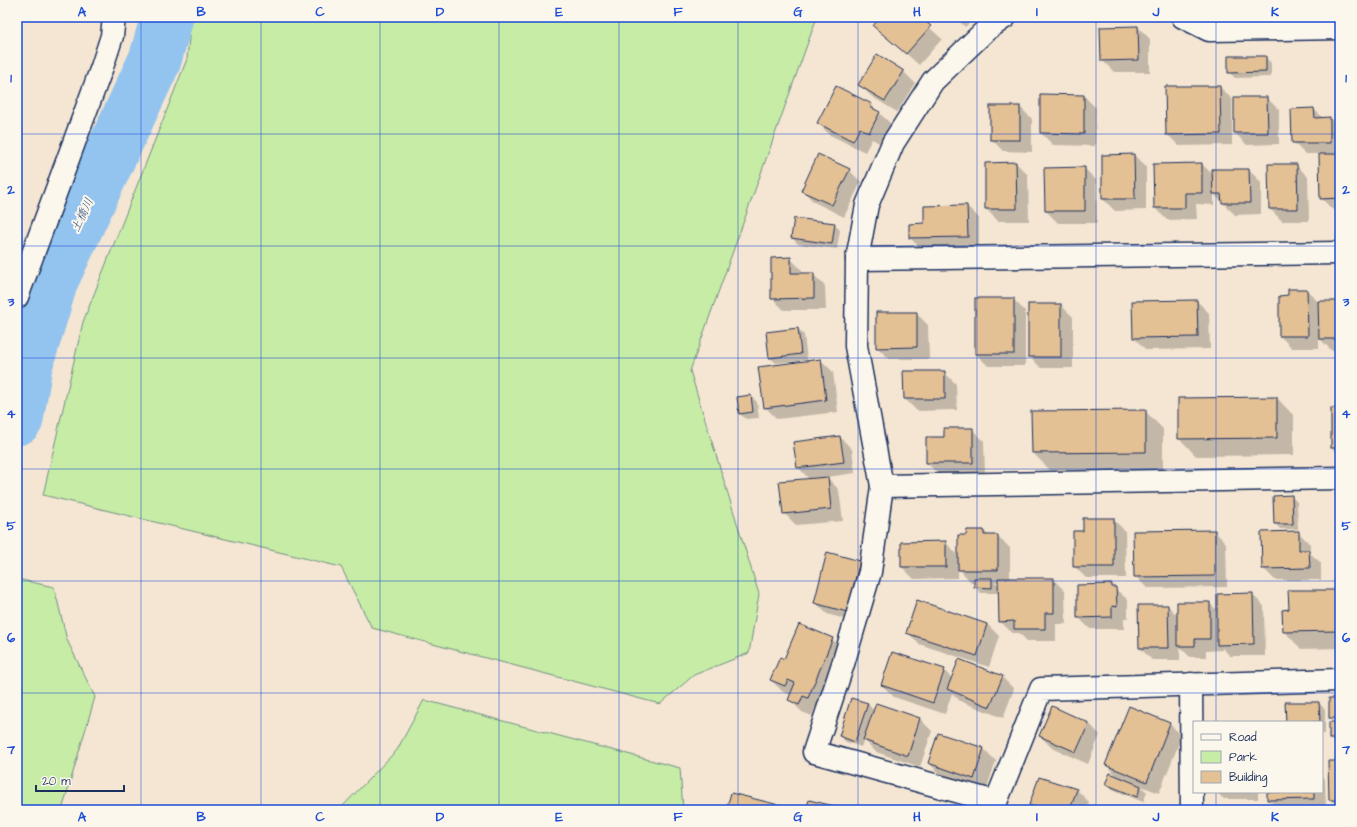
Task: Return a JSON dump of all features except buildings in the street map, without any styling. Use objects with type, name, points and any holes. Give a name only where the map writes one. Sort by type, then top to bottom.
[{"type":"street","points":[[17,297],[102,67],[112,36],[114,17]]},
{"type":"street","points":[[1006,17],[986,30],[933,81],[893,143],[867,205],[857,259],[856,346],[882,486],[870,572],[843,664],[814,752],[996,802],[1041,689],[1340,680]]},
{"type":"street","points":[[1183,17],[1208,30],[1340,28]]},
{"type":"street","points":[[857,259],[1340,253]]},
{"type":"street","points":[[882,486],[1340,478]]},
{"type":"street","points":[[1191,684],[1192,810]]},
{"type":"green space","points":[[191,17],[817,17],[690,371],[759,594],[749,653],[694,675],[660,704],[372,628],[341,567],[43,495],[83,322],[187,59]]},
{"type":"green space","points":[[17,579],[54,587],[67,640],[95,697],[62,810],[17,810]]},
{"type":"green space","points":[[424,700],[680,768],[683,810],[339,810],[397,750]]},
{"type":"waterway","name":"土橋川","points":[[17,419],[26,366],[52,280],[155,60],[167,17]]}]
